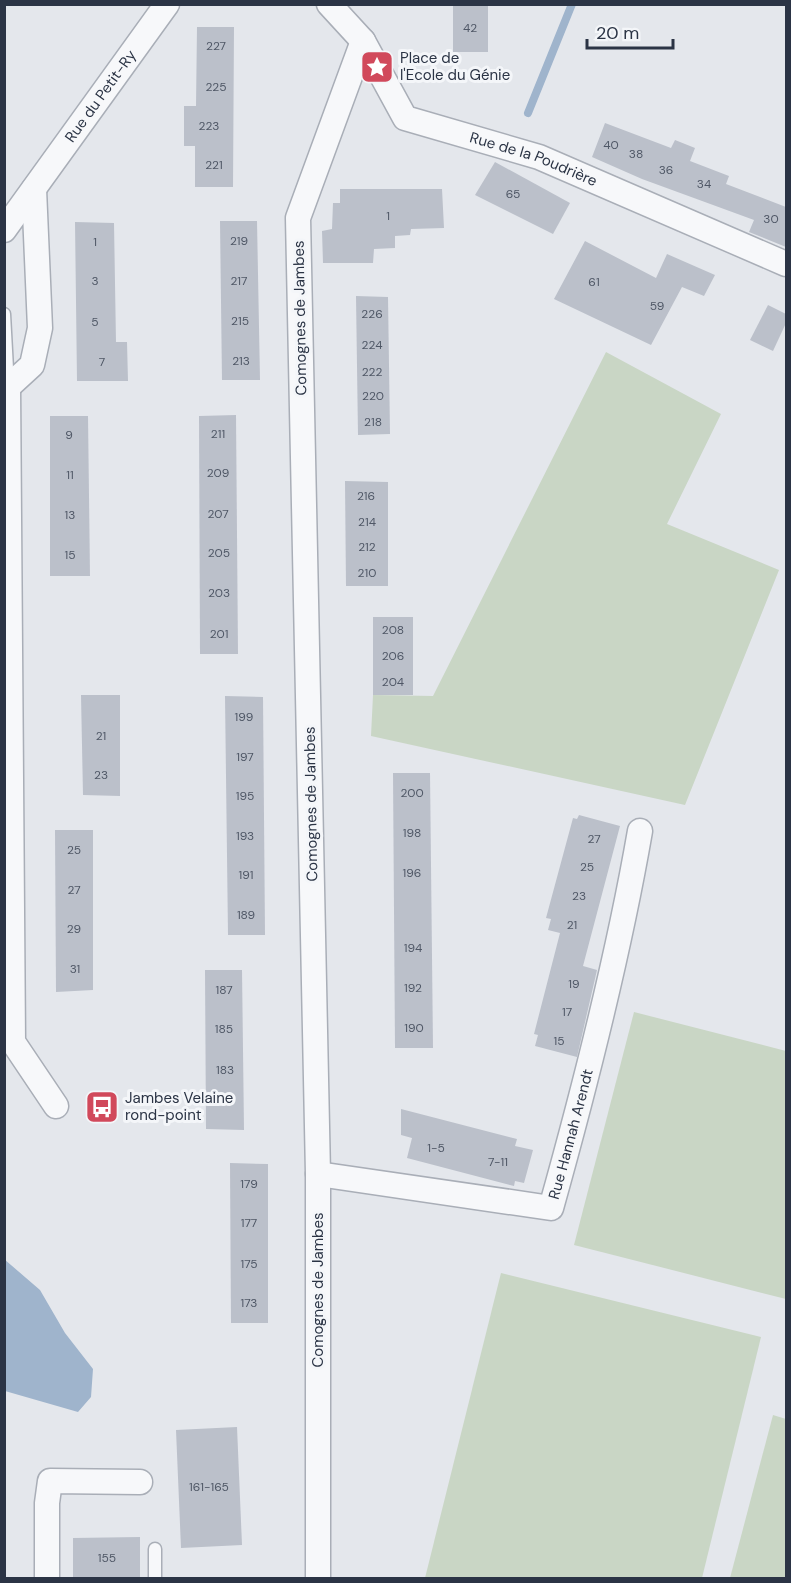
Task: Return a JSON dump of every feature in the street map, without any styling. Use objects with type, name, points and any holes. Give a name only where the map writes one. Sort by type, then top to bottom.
[{"type":"street","name":"Rue du Petit-Ry","points":[[4,230],[167,4]]},
{"type":"street","name":"Rue de la Poudrière","points":[[328,4],[363,41],[405,118],[539,157],[786,264]]},
{"type":"street","name":"Comognes de Jambes","points":[[318,1578],[318,1174],[298,218],[363,41]]},
{"type":"street","points":[[34,189],[40,328],[32,365],[6,385],[13,1042],[57,1106]]},
{"type":"street","name":"Rue Hannah Arendt","points":[[318,1174],[551,1208],[608,990],[626,912],[640,831]]},
{"type":"street","points":[[47,1578],[47,1503],[50,1481],[140,1482]]},
{"type":"lane","points":[[4,314],[6,385]]},
{"type":"lane","points":[[155,1550],[155,1578]]},
{"type":"green space","points":[[606,352],[721,414],[667,524],[779,570],[685,805],[371,736],[373,695],[433,696]]},
{"type":"green space","points":[[634,1012],[786,1051],[786,1299],[574,1245]]},
{"type":"green space","points":[[501,1273],[761,1337],[702,1578],[425,1578]]},
{"type":"green space","points":[[773,1415],[786,1419],[786,1578],[730,1578]]},
{"type":"water","points":[[4,1259],[40,1290],[65,1333],[93,1369],[91,1397],[78,1412],[5,1391]]},
{"type":"building","points":[[453,4],[488,4],[488,52],[453,52]]},
{"type":"building","points":[[197,27],[234,27],[233,187],[195,187],[195,146],[184,146],[184,106],[196,106]]},
{"type":"building","points":[[605,123],[671,148],[675,140],[695,148],[690,161],[729,176],[726,184],[786,207],[786,247],[749,232],[754,220],[642,179],[592,157]]},
{"type":"building","points":[[495,162],[570,203],[553,234],[475,195]]},
{"type":"building","points":[[340,189],[442,189],[444,228],[411,229],[410,235],[395,236],[395,248],[374,249],[373,263],[323,263],[322,231],[332,229],[333,203],[340,203]]},
{"type":"building","points":[[220,221],[257,221],[260,380],[222,380]]},
{"type":"building","points":[[75,222],[114,223],[116,342],[127,342],[128,381],[77,381]]},
{"type":"building","points":[[585,241],[656,278],[667,254],[715,275],[704,296],[682,287],[651,345],[554,299]]},
{"type":"building","points":[[356,296],[388,297],[390,434],[358,435]]},
{"type":"building","points":[[768,305],[786,314],[786,323],[773,351],[750,340]]},
{"type":"building","points":[[236,415],[238,654],[200,654],[199,416]]},
{"type":"building","points":[[50,416],[88,416],[90,576],[50,576]]},
{"type":"building","points":[[345,481],[388,482],[388,586],[346,586]]},
{"type":"building","points":[[373,617],[413,617],[413,695],[373,695]]},
{"type":"building","points":[[81,695],[120,695],[120,796],[83,795]]},
{"type":"building","points":[[225,696],[263,697],[265,935],[228,935]]},
{"type":"building","points":[[393,773],[430,773],[433,1048],[395,1048]]},
{"type":"building","points":[[579,815],[620,826],[583,966],[597,970],[577,1057],[535,1046],[538,1035],[534,1034],[560,933],[548,930],[551,919],[546,918],[573,818],[577,819]]},
{"type":"building","points":[[55,830],[93,830],[93,990],[56,992]]},
{"type":"building","points":[[205,970],[242,970],[244,1130],[206,1129]]},
{"type":"building","points":[[401,1109],[517,1139],[515,1146],[533,1150],[524,1183],[515,1181],[514,1186],[407,1158],[412,1138],[401,1135]]},
{"type":"building","points":[[230,1163],[268,1164],[268,1323],[231,1323]]},
{"type":"building","points":[[237,1427],[242,1545],[181,1548],[176,1430]]},
{"type":"building","points":[[140,1537],[140,1578],[73,1578],[73,1538]]},
{"type":"waterway","points":[[528,113],[572,4]]},
{"type":"place","name":"Place de l'Ecole du Génie","points":[[377,67]]},
{"type":"place","name":"Jambes Velaine rond-point","points":[[102,1107]]}]
